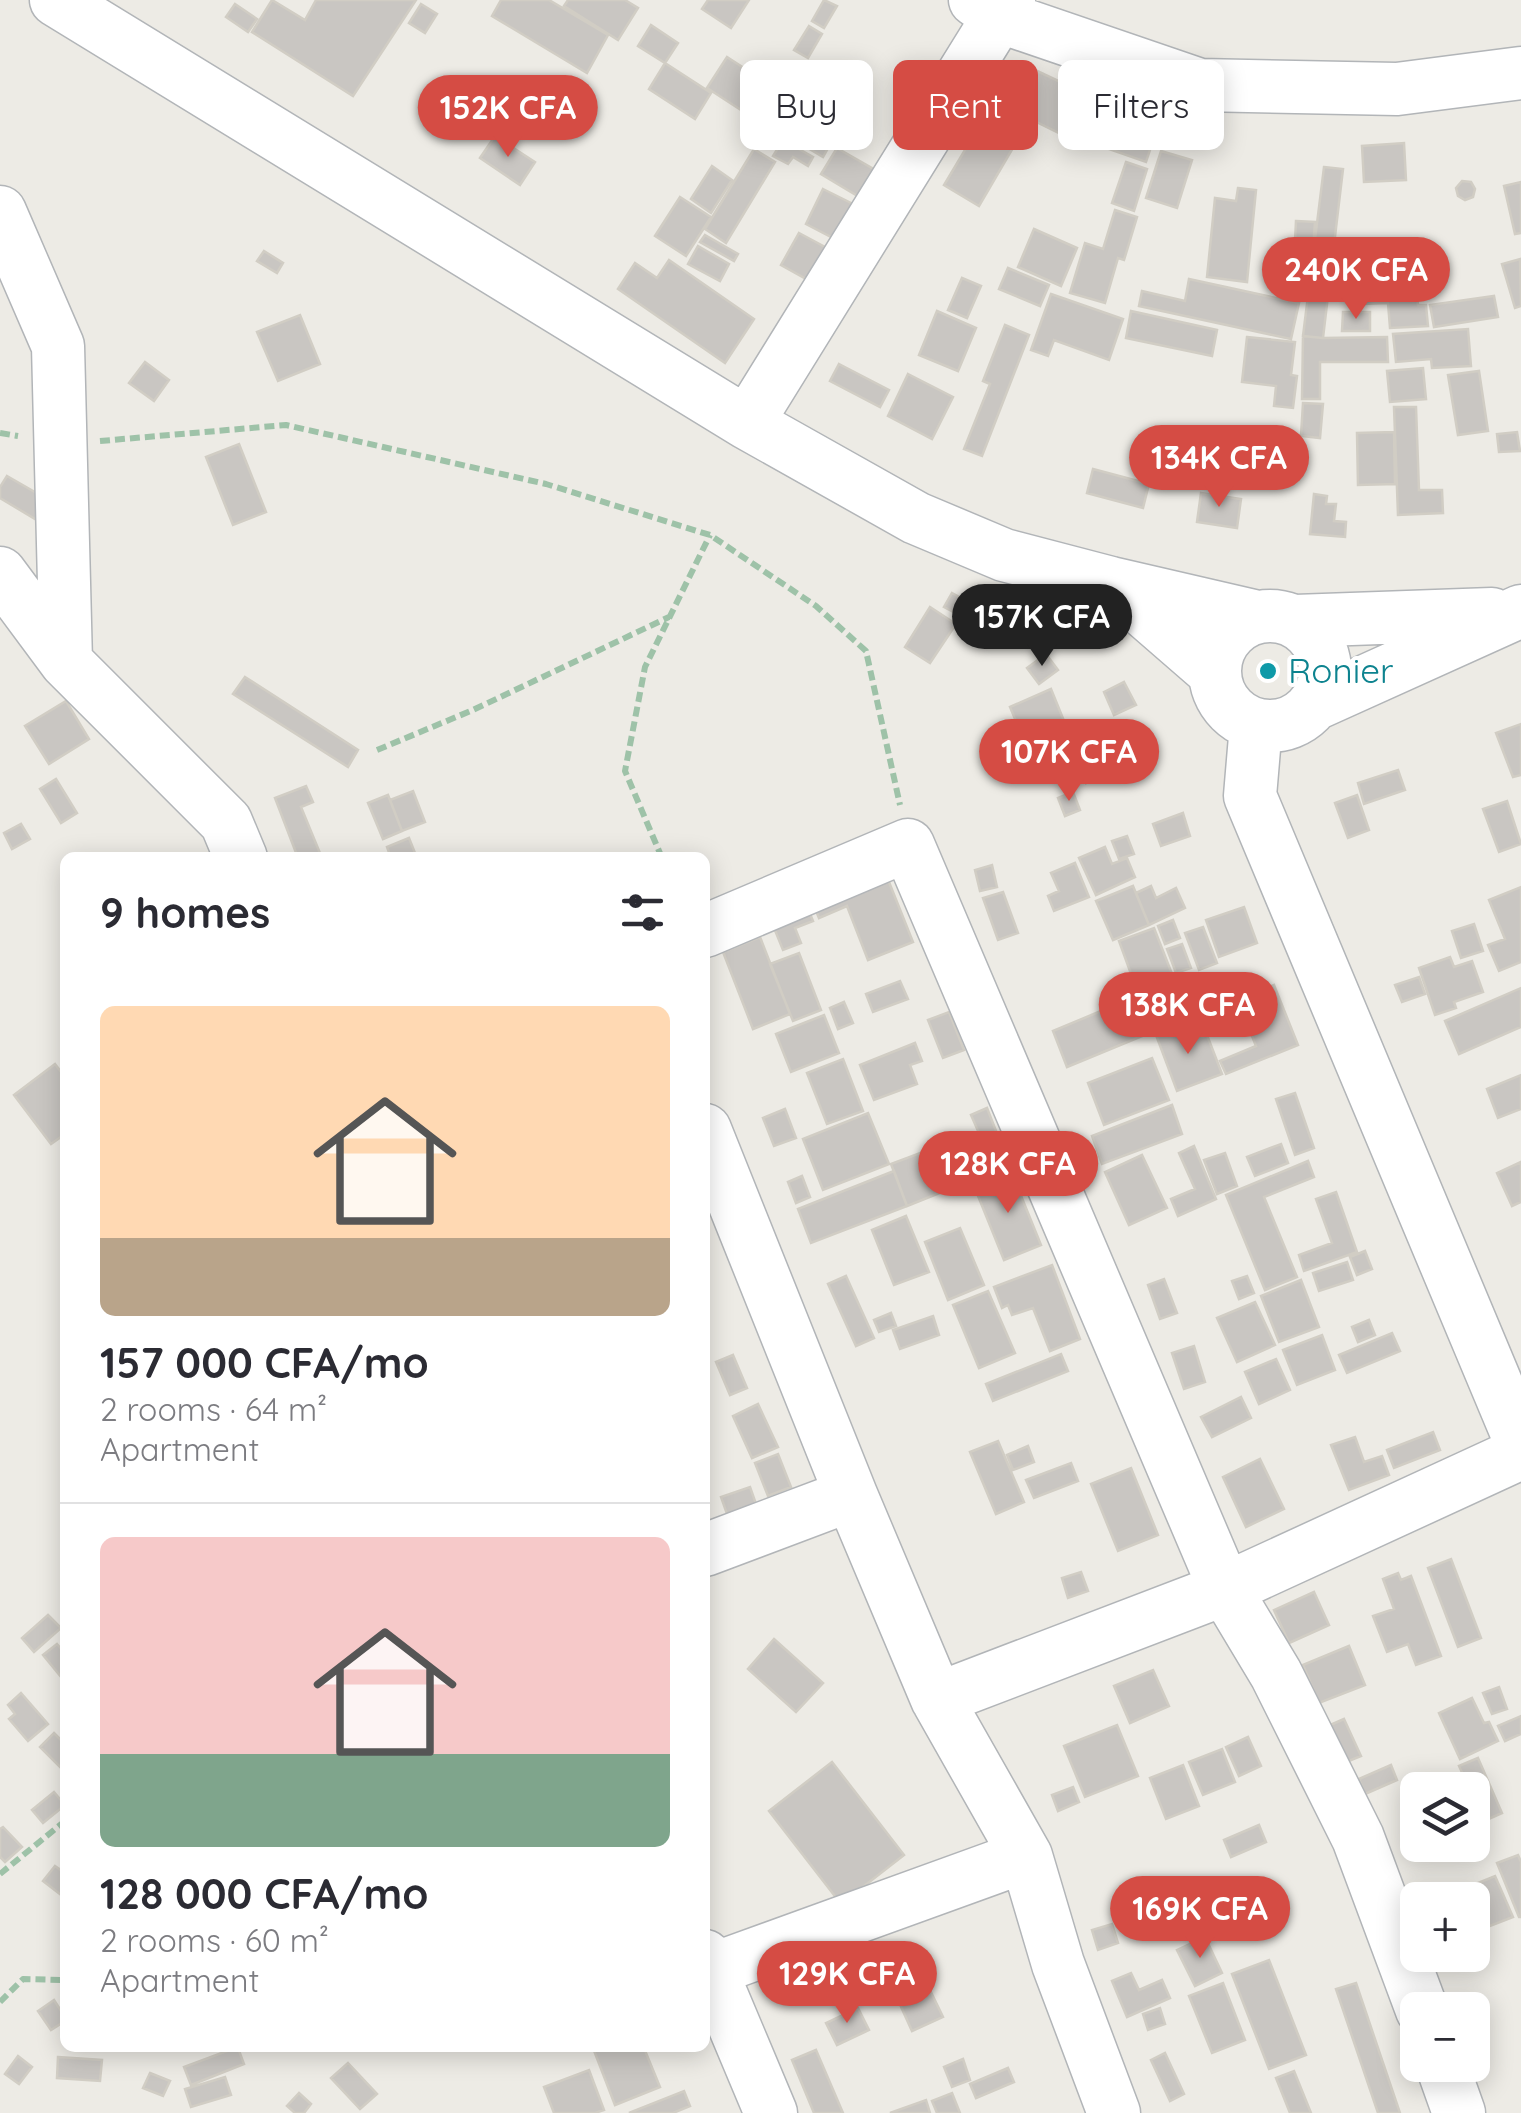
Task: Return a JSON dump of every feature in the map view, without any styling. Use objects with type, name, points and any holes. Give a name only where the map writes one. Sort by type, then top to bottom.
[{"type":"street","points":[[56,0],[746,423],[916,518],[1004,555],[1276,619],[1311,633],[1326,668],[1324,687],[1314,704],[1301,718],[1279,726],[1256,724],[1235,714],[1221,696],[1215,674],[1217,654],[1240,624],[1276,619],[1520,612]]},
{"type":"street","points":[[746,423],[994,5],[1200,85],[1397,89],[1521,73]]},
{"type":"street","points":[[0,212],[58,346],[66,662]]},
{"type":"street","points":[[0,573],[66,662],[226,822],[238,852]]},
{"type":"street","points":[[1110,583],[1215,674]]},
{"type":"street","points":[[1314,704],[1520,612]]},
{"type":"street","points":[[1256,724],[1250,796],[1511,1389],[1521,1443]]},
{"type":"street","points":[[710,929],[908,845],[1225,1590],[1276,1674],[1358,1838],[1415,1992]]},
{"type":"street","points":[[710,1142],[937,1698],[1026,1856],[1058,1964],[1114,2113]]},
{"type":"street","points":[[937,1698],[1225,1590],[1521,1453]]},
{"type":"street","points":[[710,1548],[851,1495]]},
{"type":"street","points":[[710,1962],[1026,1856]]},
{"type":"street","points":[[710,1968],[771,2113]]},
{"type":"street","points":[[1448,2082],[1459,2113]]},
{"type":"path","points":[[0,432],[61,444],[286,425],[546,484],[710,535],[816,606],[866,651],[908,845]]},
{"type":"path","points":[[660,852],[626,771],[645,667],[710,535]]},
{"type":"path","points":[[377,750],[473,710],[670,616]]},
{"type":"path","points":[[0,1874],[60,1825]]},
{"type":"path","points":[[0,2002],[22,1979],[60,1980]]},
{"type":"building","points":[[272,0],[305,20],[316,0],[416,0],[353,96],[252,32]]},
{"type":"building","points":[[501,0],[549,0],[608,35],[587,73],[492,16]]},
{"type":"building","points":[[568,0],[625,0],[638,8],[618,40],[564,6]]},
{"type":"building","points":[[708,0],[749,0],[731,28],[702,9]]},
{"type":"building","points":[[824,0],[837,6],[824,28],[812,21]]},
{"type":"building","points":[[235,4],[257,19],[248,32],[226,17]]},
{"type":"building","points":[[421,4],[437,14],[425,33],[409,23]]},
{"type":"building","points":[[651,25],[678,43],[665,63],[638,46]]},
{"type":"building","points":[[809,26],[822,34],[808,58],[794,50]]},
{"type":"building","points":[[727,57],[740,65],[740,109],[707,88]]},
{"type":"building","points":[[665,63],[711,93],[695,119],[649,89]]},
{"type":"building","points":[[1038,71],[1058,81],[1058,133],[1038,123]]},
{"type":"building","points":[[495,136],[535,162],[520,185],[480,158]]},
{"type":"building","points":[[1404,143],[1406,180],[1364,182],[1362,146]]},
{"type":"building","points":[[753,150],[775,162],[726,243],[705,229]]},
{"type":"building","points":[[777,150],[801,150],[813,157],[808,166],[793,157],[788,164],[773,156]]},
{"type":"building","points":[[836,150],[877,171],[861,198],[821,174]]},
{"type":"building","points":[[965,150],[1012,150],[979,206],[944,185]]},
{"type":"building","points":[[1112,150],[1150,150],[1146,162]]},
{"type":"building","points":[[1161,151],[1192,160],[1177,208],[1146,198]]},
{"type":"building","points":[[1126,162],[1147,169],[1134,211],[1112,203]]},
{"type":"building","points":[[712,166],[732,180],[711,213],[691,199]]},
{"type":"building","points":[[1324,167],[1343,169],[1323,338],[1303,336]]},
{"type":"building","points":[[1462,181],[1471,182],[1475,189],[1473,197],[1465,200],[1458,196],[1456,188]]},
{"type":"building","points":[[1521,182],[1521,233],[1515,234],[1504,186]]},
{"type":"building","points":[[1238,188],[1256,190],[1247,282],[1207,277],[1215,198],[1236,201]]},
{"type":"building","points":[[823,189],[853,204],[835,239],[806,224]]},
{"type":"building","points":[[680,197],[711,217],[686,256],[655,236]]},
{"type":"building","points":[[1115,210],[1137,217],[1124,260],[1118,258],[1105,303],[1070,293],[1085,243],[1103,249]]},
{"type":"building","points":[[1296,221],[1315,222],[1312,262],[1294,261]]},
{"type":"building","points":[[1034,229],[1077,248],[1061,286],[1018,267]]},
{"type":"building","points":[[799,233],[825,247],[808,280],[781,265]]},
{"type":"building","points":[[705,235],[738,254],[734,261],[700,242]]},
{"type":"building","points":[[698,246],[729,264],[720,281],[688,264]]},
{"type":"building","points":[[264,251],[283,263],[277,273],[257,261]]},
{"type":"building","points":[[1413,252],[1418,305],[1426,305],[1428,326],[1390,328],[1388,303],[1364,304],[1362,279],[1385,278],[1383,254]]},
{"type":"building","points":[[1520,259],[1521,306],[1515,308],[1502,264]]},
{"type":"building","points":[[669,260],[754,319],[725,363],[618,289],[635,263],[657,278]]},
{"type":"building","points":[[1008,268],[1049,285],[1040,306],[999,289]]},
{"type":"building","points":[[962,278],[981,286],[967,318],[948,310]]},
{"type":"building","points":[[1189,279],[1299,303],[1291,339],[1139,306],[1142,291],[1185,301]]},
{"type":"building","points":[[1051,294],[1123,319],[1109,360],[1054,340],[1048,356],[1031,350]]},
{"type":"building","points":[[1494,296],[1498,317],[1434,327],[1430,305]]},
{"type":"building","points":[[937,311],[976,328],[958,371],[919,355]]},
{"type":"building","points":[[1131,311],[1217,330],[1212,356],[1126,338]]},
{"type":"building","points":[[1343,312],[1370,312],[1370,331],[1342,331]]},
{"type":"building","points":[[300,315],[320,364],[278,381],[257,332]]},
{"type":"building","points":[[1005,325],[1029,335],[982,456],[964,449],[990,384],[983,381]]},
{"type":"building","points":[[1468,329],[1471,366],[1432,368],[1431,359],[1396,362],[1393,334]]},
{"type":"building","points":[[1303,336],[1387,337],[1388,362],[1320,362],[1320,399],[1302,399]]},
{"type":"building","points":[[1247,337],[1295,342],[1291,375],[1297,376],[1293,408],[1274,406],[1276,386],[1242,382]]},
{"type":"building","points":[[145,362],[169,380],[154,401],[129,383]]},
{"type":"building","points":[[839,364],[889,390],[880,407],[830,381]]},
{"type":"building","points":[[1423,368],[1426,399],[1390,402],[1387,371]]},
{"type":"building","points":[[1479,371],[1488,431],[1458,435],[1448,375]]},
{"type":"building","points":[[908,374],[953,397],[932,439],[888,416]]},
{"type":"building","points":[[1303,403],[1323,404],[1320,438],[1301,436]]},
{"type":"building","points":[[1394,407],[1416,407],[1419,490],[1442,490],[1443,513],[1398,515]]},
{"type":"building","points":[[1206,427],[1238,431],[1232,484],[1201,480]]},
{"type":"building","points":[[1394,432],[1395,484],[1358,485],[1357,433]]},
{"type":"building","points":[[1517,432],[1520,451],[1499,452],[1497,434]]},
{"type":"building","points":[[239,444],[266,512],[233,525],[206,457]]},
{"type":"building","points":[[1093,469],[1149,484],[1143,508],[1087,493]]},
{"type":"building","points":[[7,476],[52,502],[40,522],[0,498],[0,487]]},
{"type":"building","points":[[1201,493],[1241,499],[1237,528],[1197,522]]},
{"type":"building","points":[[1314,494],[1327,496],[1326,504],[1336,504],[1334,521],[1346,522],[1345,537],[1310,534]]},
{"type":"building","points":[[952,593],[978,607],[967,625],[944,607]]},
{"type":"building","points":[[930,607],[956,624],[930,663],[905,647]]},
{"type":"building","points":[[1046,654],[1058,670],[1039,684],[1027,668]]},
{"type":"building","points":[[245,677],[358,750],[348,767],[233,694]]},
{"type":"building","points":[[1124,682],[1136,705],[1114,715],[1104,692]]},
{"type":"building","points":[[1051,689],[1075,748],[1034,765],[1010,707]]},
{"type":"building","points":[[66,701],[89,739],[49,764],[25,726]]},
{"type":"building","points":[[1521,724],[1521,775],[1513,777],[1496,733]]},
{"type":"building","points":[[1143,736],[1152,755],[1086,783],[1078,764]]},
{"type":"building","points":[[1398,770],[1405,790],[1364,804],[1358,783]]},
{"type":"building","points":[[56,779],[77,813],[61,823],[40,789]]},
{"type":"building","points":[[306,786],[313,802],[301,807],[320,852],[296,852],[275,798]]},
{"type":"building","points":[[413,791],[425,822],[402,831],[390,800]]},
{"type":"building","points":[[1073,792],[1080,810],[1065,816],[1058,798]]},
{"type":"building","points":[[388,795],[402,831],[383,839],[368,803]]},
{"type":"building","points":[[1357,795],[1369,830],[1348,838],[1335,803]]},
{"type":"building","points":[[1507,801],[1521,844],[1499,852],[1483,809]]},
{"type":"building","points":[[1183,813],[1190,836],[1161,846],[1153,824]]},
{"type":"building","points":[[21,824],[30,839],[12,849],[4,833]]},
{"type":"building","points":[[1127,836],[1134,854],[1119,859],[1112,841]]},
{"type":"building","points":[[409,838],[415,852],[389,852],[387,847]]},
{"type":"building","points":[[1105,847],[1112,864],[1127,858],[1135,877],[1096,895],[1079,858]]},
{"type":"building","points":[[1075,863],[1089,897],[1054,911],[1048,896],[1059,891],[1051,873]]},
{"type":"building","points":[[992,865],[997,887],[980,891],[975,870]]},
{"type":"building","points":[[885,872],[913,942],[868,960],[847,906],[819,918],[812,901]]},
{"type":"building","points":[[1133,886],[1149,925],[1113,940],[1096,901]]},
{"type":"building","points":[[1151,886],[1156,898],[1176,888],[1185,908],[1149,925],[1136,893]]},
{"type":"building","points":[[1521,887],[1521,962],[1499,971],[1488,945],[1505,939],[1489,900]]},
{"type":"building","points":[[1003,892],[1018,933],[998,940],[983,898]]},
{"type":"building","points":[[806,904],[813,921],[795,928],[801,943],[783,950],[770,918]]},
{"type":"building","points":[[1244,907],[1257,943],[1219,957],[1206,920]]},
{"type":"building","points":[[1173,920],[1180,938],[1165,944],[1158,926]]},
{"type":"building","points":[[1474,924],[1483,951],[1461,958],[1452,931]]},
{"type":"building","points":[[1203,927],[1217,963],[1199,970],[1185,933]]},
{"type":"building","points":[[1154,928],[1174,979],[1138,993],[1119,941]]},
{"type":"building","points":[[760,937],[790,1014],[753,1029],[723,952]]},
{"type":"building","points":[[1182,944],[1191,968],[1176,973],[1167,949]]},
{"type":"building","points":[[799,953],[821,1010],[793,1021],[770,964]]},
{"type":"building","points":[[1450,957],[1454,967],[1472,961],[1483,992],[1454,1002],[1456,1008],[1435,1015],[1419,968]]},
{"type":"building","points":[[1419,977],[1425,994],[1402,1002],[1395,985]]},
{"type":"building","points":[[900,981],[908,999],[873,1012],[866,994]]},
{"type":"building","points":[[1274,985],[1298,1045],[1226,1074],[1220,1061],[1256,1046],[1244,1016],[1261,1008],[1255,993]]},
{"type":"building","points":[[1521,988],[1521,1027],[1459,1054],[1445,1021]]},
{"type":"building","points":[[1132,998],[1147,1034],[1067,1067],[1053,1031]]},
{"type":"building","points":[[844,1002],[853,1023],[838,1029],[830,1008]]},
{"type":"building","points":[[949,1012],[964,1050],[943,1058],[928,1020]]},
{"type":"building","points":[[1212,1012],[1219,1030],[1204,1035],[1197,1017]]},
{"type":"building","points":[[824,1015],[839,1053],[791,1072],[776,1034]]},
{"type":"building","points":[[1190,1022],[1197,1039],[1207,1035],[1222,1074],[1177,1091],[1156,1035]]},
{"type":"building","points":[[915,1043],[922,1061],[910,1065],[917,1084],[874,1100],[860,1065]]},
{"type":"building","points":[[1152,1058],[1169,1100],[1104,1125],[1088,1083]]},
{"type":"building","points":[[843,1059],[863,1111],[827,1124],[807,1073]]},
{"type":"building","points":[[55,1064],[60,1070],[60,1138],[51,1144],[14,1095]]},
{"type":"building","points":[[1521,1075],[1521,1109],[1498,1118],[1487,1089]]},
{"type":"building","points":[[1295,1093],[1314,1148],[1295,1155],[1276,1099]]},
{"type":"building","points":[[1172,1105],[1182,1134],[1102,1164],[1092,1136]]},
{"type":"building","points":[[987,1108],[1000,1141],[985,1147],[971,1115]]},
{"type":"building","points":[[785,1109],[796,1138],[774,1146],[763,1118]]},
{"type":"building","points":[[868,1113],[889,1164],[823,1190],[803,1139]]},
{"type":"building","points":[[1281,1144],[1288,1163],[1255,1176],[1247,1157]]},
{"type":"building","points":[[1194,1146],[1216,1199],[1178,1216],[1171,1199],[1195,1189],[1179,1153]]},
{"type":"building","points":[[1001,1151],[1007,1166],[986,1174],[979,1159]]},
{"type":"building","points":[[920,1153],[929,1177],[940,1173],[947,1190],[907,1206],[891,1164]]},
{"type":"building","points":[[1225,1153],[1237,1186],[1217,1194],[1204,1160]]},
{"type":"building","points":[[1142,1155],[1167,1208],[1129,1225],[1105,1172]]},
{"type":"building","points":[[1308,1161],[1314,1177],[1264,1197],[1297,1277],[1265,1290],[1226,1195]]},
{"type":"building","points":[[1521,1162],[1521,1202],[1512,1206],[1497,1173]]},
{"type":"building","points":[[894,1171],[907,1206],[811,1243],[798,1209]]},
{"type":"building","points":[[1011,1171],[1041,1245],[1004,1260],[974,1186]]},
{"type":"building","points":[[802,1176],[810,1197],[796,1203],[788,1182]]},
{"type":"building","points":[[1336,1192],[1357,1252],[1304,1271],[1299,1255],[1332,1243],[1316,1199]]},
{"type":"building","points":[[906,1216],[929,1272],[894,1285],[872,1230]]},
{"type":"building","points":[[960,1228],[984,1285],[948,1300],[925,1242]]},
{"type":"building","points":[[1365,1251],[1372,1269],[1357,1275],[1350,1257]]},
{"type":"building","points":[[1347,1262],[1353,1280],[1319,1291],[1313,1273]]},
{"type":"building","points":[[1052,1265],[1080,1339],[1050,1351],[1033,1308],[1012,1315],[1008,1305],[1002,1308],[994,1287]]},
{"type":"building","points":[[846,1276],[874,1338],[856,1346],[828,1284]]},
{"type":"building","points":[[1247,1276],[1254,1293],[1239,1299],[1232,1281]]},
{"type":"building","points":[[1164,1279],[1177,1313],[1160,1319],[1148,1285]]},
{"type":"building","points":[[1301,1280],[1319,1327],[1279,1342],[1261,1296]]},
{"type":"building","points":[[988,1291],[1015,1353],[979,1368],[953,1305]]},
{"type":"building","points":[[1255,1302],[1275,1345],[1237,1362],[1217,1318]]},
{"type":"building","points":[[891,1313],[896,1326],[879,1332],[874,1320]]},
{"type":"building","points":[[933,1316],[939,1335],[900,1349],[893,1330]]},
{"type":"building","points":[[1369,1320],[1375,1335],[1358,1342],[1352,1327]]},
{"type":"building","points":[[1392,1333],[1400,1351],[1347,1373],[1339,1355]]},
{"type":"building","points":[[1322,1335],[1335,1370],[1297,1385],[1283,1350]]},
{"type":"building","points":[[1194,1346],[1205,1382],[1184,1389],[1172,1353]]},
{"type":"building","points":[[1061,1354],[1068,1371],[993,1401],[986,1384]]},
{"type":"building","points":[[733,1355],[747,1388],[730,1395],[716,1362]]},
{"type":"building","points":[[1276,1359],[1290,1390],[1259,1404],[1245,1372]]},
{"type":"building","points":[[1241,1397],[1251,1418],[1212,1437],[1201,1417]]},
{"type":"building","points":[[758,1404],[778,1447],[752,1458],[733,1416]]},
{"type":"building","points":[[1433,1432],[1440,1450],[1394,1468],[1387,1450]]},
{"type":"building","points":[[1355,1437],[1364,1462],[1382,1456],[1389,1475],[1349,1490],[1331,1445]]},
{"type":"building","points":[[998,1441],[1024,1502],[996,1514],[970,1452]]},
{"type":"building","points":[[1028,1446],[1034,1462],[1013,1470],[1007,1455]]},
{"type":"building","points":[[778,1454],[791,1487],[768,1496],[755,1463]]},
{"type":"building","points":[[1260,1459],[1284,1509],[1246,1527],[1223,1477]]},
{"type":"building","points":[[1071,1463],[1078,1481],[1034,1498],[1026,1480]]},
{"type":"building","points":[[1131,1468],[1158,1535],[1118,1551],[1091,1484]]},
{"type":"building","points":[[750,1487],[756,1504],[727,1514],[721,1497]]},
{"type":"building","points":[[1451,1559],[1481,1638],[1458,1647],[1428,1568]]},
{"type":"building","points":[[1081,1572],[1088,1591],[1068,1598],[1062,1578]]},
{"type":"building","points":[[1398,1573],[1401,1580],[1411,1576],[1441,1656],[1416,1665],[1408,1644],[1387,1652],[1373,1616],[1394,1609],[1383,1579]]},
{"type":"building","points":[[1314,1592],[1329,1625],[1289,1643],[1274,1610]]},
{"type":"building","points":[[48,1615],[60,1627],[34,1652],[22,1638]]},
{"type":"building","points":[[774,1639],[823,1683],[796,1712],[748,1669]]},
{"type":"building","points":[[57,1644],[60,1647],[60,1676],[43,1655]]},
{"type":"building","points":[[1349,1646],[1365,1685],[1319,1703],[1303,1665]]},
{"type":"building","points":[[1153,1670],[1169,1706],[1130,1723],[1114,1686]]},
{"type":"building","points":[[1499,1687],[1507,1709],[1492,1714],[1483,1693]]},
{"type":"building","points":[[21,1693],[48,1724],[28,1741],[9,1719],[15,1714],[8,1705]]},
{"type":"building","points":[[1472,1698],[1498,1741],[1460,1759],[1439,1713]]},
{"type":"building","points":[[1521,1716],[1521,1734],[1505,1741],[1498,1726]]},
{"type":"building","points":[[1344,1719],[1361,1756],[1344,1763],[1328,1726]]},
{"type":"building","points":[[1117,1725],[1138,1776],[1085,1797],[1064,1746]]},
{"type":"building","points":[[54,1733],[60,1739],[60,1767],[40,1747]]},
{"type":"building","points":[[1248,1737],[1261,1766],[1239,1776],[1226,1747]]},
{"type":"building","points":[[1222,1749],[1235,1782],[1203,1795],[1189,1762]]},
{"type":"building","points":[[1478,1758],[1484,1772],[1462,1772],[1459,1766]]},
{"type":"building","points":[[832,1762],[904,1855],[841,1904],[769,1811]]},
{"type":"building","points":[[1183,1765],[1199,1806],[1166,1819],[1150,1778]]},
{"type":"building","points":[[1391,1765],[1397,1780],[1365,1794],[1359,1779]]},
{"type":"building","points":[[1490,1786],[1502,1813],[1490,1818]]},
{"type":"building","points":[[1073,1787],[1079,1802],[1058,1811],[1052,1795]]},
{"type":"building","points":[[54,1792],[60,1799],[60,1809],[43,1823],[32,1810]]},
{"type":"building","points":[[1259,1825],[1266,1842],[1231,1857],[1224,1840]]},
{"type":"building","points":[[3,1827],[22,1847],[5,1862],[0,1857]]},
{"type":"building","points":[[1518,1855],[1521,1862],[1521,1917],[1497,1863]]},
{"type":"building","points":[[55,1866],[60,1870],[60,1894],[43,1881]]},
{"type":"building","points":[[1495,1876],[1513,1917],[1490,1926],[1490,1882],[1480,1882]]},
{"type":"building","points":[[1179,1879],[1195,1915],[1147,1935],[1132,1899]]},
{"type":"building","points":[[1112,1924],[1118,1943],[1098,1950],[1092,1930]]},
{"type":"building","points":[[1205,1937],[1222,1973],[1195,1986],[1177,1950]]},
{"type":"building","points":[[1269,1960],[1306,2055],[1269,2069],[1232,1974]]},
{"type":"building","points":[[1131,1973],[1139,1990],[1162,1980],[1170,1998],[1127,2017],[1112,1981]]},
{"type":"building","points":[[1223,1983],[1245,2040],[1212,2053],[1189,1996]]},
{"type":"building","points":[[1356,1983],[1400,2113],[1378,2113],[1336,1989]]},
{"type":"building","points":[[928,1986],[943,2017],[912,2031],[898,2000]]},
{"type":"building","points":[[54,2000],[60,2009],[60,2024],[51,2030],[38,2011]]},
{"type":"building","points":[[858,2008],[869,2030],[837,2045],[826,2023]]},
{"type":"building","points":[[1160,2008],[1165,2024],[1148,2030],[1143,2014]]},
{"type":"building","points":[[816,2050],[843,2113],[814,2113],[792,2060]]},
{"type":"building","points":[[224,2052],[240,2052],[244,2064],[191,2085],[184,2067]]},
{"type":"building","points":[[595,2052],[646,2052],[660,2087],[615,2105]]},
{"type":"building","points":[[1165,2053],[1184,2094],[1170,2101],[1151,2060]]},
{"type":"building","points":[[18,2056],[32,2067],[19,2084],[5,2074]]},
{"type":"building","points":[[58,2057],[102,2060],[100,2081],[57,2078]]},
{"type":"building","points":[[963,2059],[970,2080],[952,2087],[944,2067]]},
{"type":"building","points":[[348,2063],[377,2094],[360,2109],[331,2078]]},
{"type":"building","points":[[1008,2068],[1014,2082],[976,2098],[970,2084]]},
{"type":"building","points":[[589,2070],[604,2110],[554,2113],[544,2087]]},
{"type":"building","points":[[1294,2071],[1311,2113],[1290,2113],[1276,2078]]},
{"type":"building","points":[[150,2073],[170,2081],[163,2096],[143,2088]]},
{"type":"building","points":[[225,2077],[231,2095],[191,2107],[185,2089]]},
{"type":"building","points":[[684,2091],[690,2106],[673,2113],[629,2113]]},
{"type":"building","points":[[299,2093],[311,2104],[304,2113],[295,2113],[287,2106]]},
{"type":"building","points":[[952,2093],[960,2113],[937,2113],[932,2101]]},
{"type":"building","points":[[926,2100],[930,2113],[890,2113]]},
{"type":"place","name":"Ronier","points":[[1268,671]]}]
